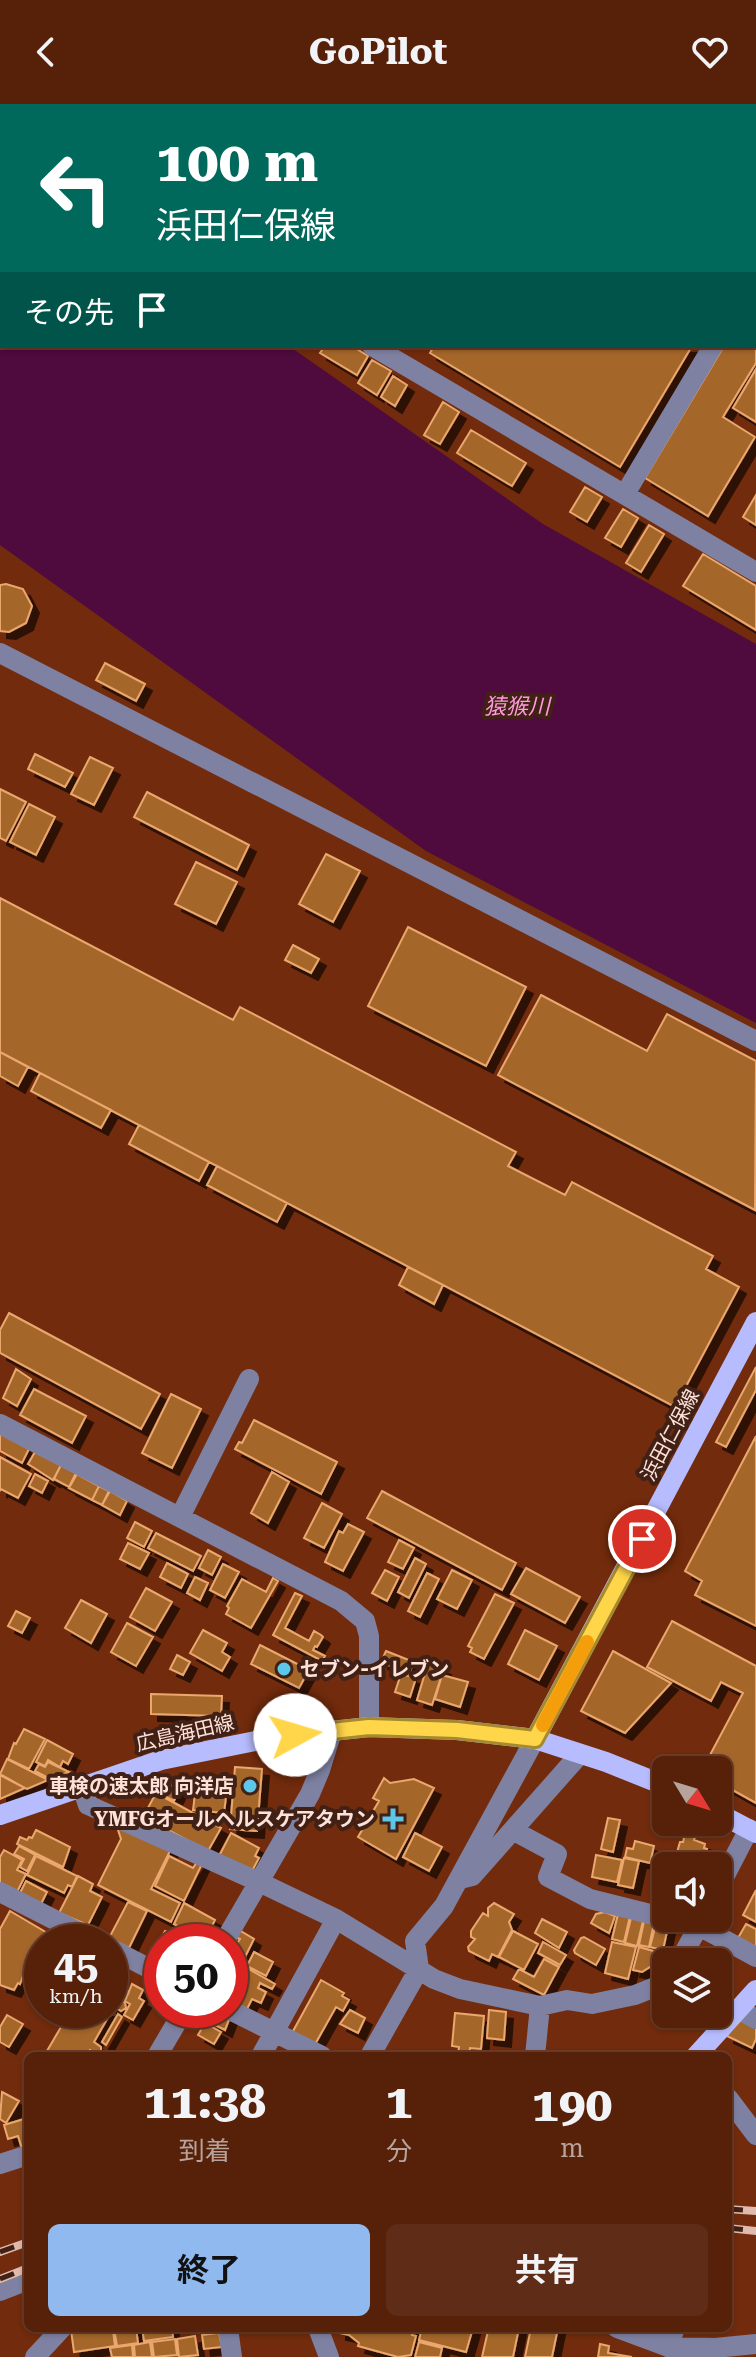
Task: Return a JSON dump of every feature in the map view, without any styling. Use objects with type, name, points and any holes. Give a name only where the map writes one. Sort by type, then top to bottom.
[{"type":"main road","name":"浜田仁保線","points":[[535,1739],[756,1322]]},
{"type":"main road","name":"広島海田線","points":[[0,1815],[161,1760],[275,1737],[369,1727],[457,1730],[535,1739],[652,1781]]},
{"type":"main road","points":[[732,1820],[752,1831]]},
{"type":"main road","points":[[701,2052],[747,2014],[756,1990]]},
{"type":"street","points":[[380,348],[406,355],[625,494],[756,572]]},
{"type":"street","points":[[625,494],[712,348]]},
{"type":"street","points":[[0,653],[756,1041]]},
{"type":"street","points":[[180,1517],[249,1379]]},
{"type":"street","points":[[0,1424],[341,1601],[365,1621],[370,1648],[369,1727]]},
{"type":"street","points":[[234,1924],[310,1794],[332,1731]]},
{"type":"street","points":[[372,2052],[419,1969],[415,1941],[444,1906],[535,1739]]},
{"type":"street","points":[[460,1877],[467,1879],[472,1876],[580,1754]]},
{"type":"street","points":[[82,1787],[88,1805],[336,1919],[434,1979],[460,1989],[540,2006],[567,2000],[592,2004],[614,2002],[652,1989]]},
{"type":"street","points":[[514,1831],[557,1854],[548,1877],[590,1899],[652,1914]]},
{"type":"street","points":[[732,1865],[752,1831]]},
{"type":"street","points":[[0,1892],[63,1924]]},
{"type":"street","points":[[263,2052],[336,1919]]},
{"type":"street","points":[[717,1932],[756,1957]]},
{"type":"street","points":[[535,2052],[540,2006]]},
{"type":"street","points":[[248,2019],[310,2052]]},
{"type":"street","points":[[159,2052],[173,2028]]},
{"type":"street","points":[[732,2103],[756,2135]]},
{"type":"street","points":[[0,2164],[24,2156]]},
{"type":"street","points":[[0,2291],[24,2282]]},
{"type":"street","points":[[35,2357],[58,2332]]},
{"type":"street","points":[[229,2332],[232,2357]]},
{"type":"street","points":[[320,2332],[329,2357]]},
{"type":"street","points":[[670,2334],[715,2348],[756,2344]]},
{"type":"water","name":"猿猴川","points":[[0,348],[292,348],[543,524],[756,644],[756,1023],[426,851],[0,545]]},
{"type":"building","points":[[324,348],[355,348],[368,356],[357,375],[320,353]]},
{"type":"building","points":[[433,348],[691,348],[620,467],[430,353]]},
{"type":"building","points":[[723,348],[756,348],[756,363],[723,417],[755,437],[708,516],[645,478]]},
{"type":"building","points":[[372,360],[391,371],[377,395],[358,383]]},
{"type":"building","points":[[756,369],[756,422],[733,408]]},
{"type":"building","points":[[393,376],[407,385],[395,406],[381,397]]},
{"type":"building","points":[[443,402],[459,412],[440,444],[424,435]]},
{"type":"building","points":[[471,430],[526,463],[512,486],[457,453]]},
{"type":"building","points":[[585,487],[602,497],[587,522],[570,512]]},
{"type":"building","points":[[756,495],[756,525],[743,517]]},
{"type":"building","points":[[623,509],[638,518],[621,547],[605,538]]},
{"type":"building","points":[[649,525],[664,534],[641,572],[626,563]]},
{"type":"building","points":[[703,554],[756,586],[756,630],[683,586]]},
{"type":"building","points":[[0,585],[23,589],[32,606],[26,623],[9,632],[0,631]]},
{"type":"building","points":[[105,663],[145,684],[136,701],[96,680]]},
{"type":"building","points":[[35,754],[73,773],[65,787],[28,769]]},
{"type":"building","points":[[90,757],[113,768],[94,805],[71,794]]},
{"type":"building","points":[[0,789],[26,802],[6,841],[0,838]]},
{"type":"building","points":[[147,792],[249,845],[237,870],[134,817]]},
{"type":"building","points":[[29,804],[55,817],[36,855],[10,842]]},
{"type":"building","points":[[326,854],[360,871],[333,922],[299,904]]},
{"type":"building","points":[[196,862],[237,882],[216,924],[175,904]]},
{"type":"building","points":[[0,898],[233,1020],[240,1007],[516,1152],[508,1166],[565,1195],[572,1182],[713,1256],[706,1269],[739,1287],[675,1407],[0,1052]]},
{"type":"building","points":[[408,927],[526,987],[486,1066],[368,1006]]},
{"type":"building","points":[[293,945],[319,959],[311,973],[285,960]]},
{"type":"building","points":[[541,995],[647,1051],[667,1014],[756,1061],[755,1210],[498,1075]]},
{"type":"building","points":[[0,1052],[28,1067],[18,1086],[0,1076]]},
{"type":"building","points":[[40,1073],[111,1110],[101,1128],[31,1091]]},
{"type":"building","points":[[139,1125],[209,1162],[199,1181],[129,1144]]},
{"type":"building","points":[[217,1166],[287,1203],[277,1222],[207,1185]]},
{"type":"building","points":[[408,1267],[443,1285],[434,1304],[399,1285]]},
{"type":"building","points":[[9,1313],[160,1394],[141,1429],[0,1353],[0,1330]]},
{"type":"building","points":[[756,1367],[756,1390],[726,1447],[716,1442]]},
{"type":"building","points":[[16,1369],[31,1379],[17,1406],[3,1398]]},
{"type":"building","points":[[34,1389],[86,1416],[72,1443],[20,1415]]},
{"type":"building","points":[[171,1394],[201,1409],[172,1468],[142,1453]]},
{"type":"building","points":[[254,1420],[337,1462],[321,1494],[235,1449],[239,1442],[242,1443]]},
{"type":"building","points":[[0,1433],[29,1449],[22,1463],[0,1451]]},
{"type":"building","points":[[756,1436],[756,1626],[695,1595],[702,1581],[685,1571]]},
{"type":"building","points":[[35,1452],[61,1465],[53,1480],[28,1464]]},
{"type":"building","points":[[0,1457],[31,1474],[18,1498],[0,1491]]},
{"type":"building","points":[[61,1465],[76,1473],[69,1487],[54,1479]]},
{"type":"building","points":[[272,1472],[289,1482],[268,1523],[251,1513]]},
{"type":"building","points":[[35,1474],[48,1481],[42,1493],[29,1486]]},
{"type":"building","points":[[77,1474],[99,1486],[92,1500],[69,1488]]},
{"type":"building","points":[[99,1486],[109,1491],[102,1505],[92,1500]]},
{"type":"building","points":[[110,1491],[127,1501],[120,1515],[102,1505]]},
{"type":"building","points":[[382,1491],[516,1563],[502,1590],[367,1518]]},
{"type":"building","points":[[322,1503],[342,1514],[324,1548],[304,1538]]},
{"type":"building","points":[[135,1522],[152,1531],[144,1547],[127,1538]]},
{"type":"building","points":[[348,1524],[364,1532],[343,1571],[325,1562],[339,1531],[343,1533]]},
{"type":"building","points":[[156,1533],[201,1556],[193,1571],[148,1548]]},
{"type":"building","points":[[399,1540],[414,1548],[403,1569],[388,1562]]},
{"type":"building","points":[[128,1543],[149,1553],[140,1569],[120,1559]]},
{"type":"building","points":[[208,1550],[221,1557],[212,1575],[199,1568]]},
{"type":"building","points":[[415,1558],[426,1564],[409,1598],[398,1592]]},
{"type":"building","points":[[167,1563],[188,1574],[181,1588],[160,1577]]},
{"type":"building","points":[[223,1564],[239,1572],[225,1598],[210,1590]]},
{"type":"building","points":[[526,1568],[580,1597],[565,1623],[511,1594]]},
{"type":"building","points":[[385,1570],[399,1577],[387,1601],[372,1593]]},
{"type":"building","points":[[452,1570],[472,1580],[457,1609],[437,1599]]},
{"type":"building","points":[[427,1573],[439,1579],[420,1617],[408,1611]]},
{"type":"building","points":[[195,1577],[208,1583],[200,1600],[187,1593]]},
{"type":"building","points":[[273,1578],[278,1581],[251,1628],[226,1614],[227,1606],[242,1579],[266,1592]]},
{"type":"building","points":[[146,1588],[172,1602],[155,1631],[130,1617]]},
{"type":"building","points":[[295,1593],[302,1596],[285,1628],[309,1641],[314,1631],[321,1635],[323,1637],[313,1650],[325,1656],[322,1661],[273,1635]]},
{"type":"building","points":[[495,1594],[514,1603],[484,1659],[470,1652],[472,1648],[468,1646]]},
{"type":"building","points":[[81,1600],[107,1614],[91,1643],[65,1628]]},
{"type":"building","points":[[16,1611],[30,1618],[22,1633],[8,1626]]},
{"type":"building","points":[[672,1621],[756,1666],[756,1803],[732,1790],[732,1756],[709,1756],[743,1693],[721,1682],[711,1701],[647,1667]]},
{"type":"building","points":[[127,1623],[153,1637],[136,1666],[111,1652]]},
{"type":"building","points":[[203,1630],[227,1643],[222,1652],[230,1657],[222,1671],[190,1653]]},
{"type":"building","points":[[525,1630],[557,1646],[539,1680],[508,1664]]},
{"type":"building","points":[[260,1645],[309,1670],[299,1688],[251,1664]]},
{"type":"building","points":[[386,1651],[414,1662],[409,1674],[381,1662]]},
{"type":"building","points":[[613,1651],[671,1683],[625,1733],[581,1711]]},
{"type":"building","points":[[177,1655],[190,1662],[183,1675],[170,1669]]},
{"type":"building","points":[[428,1663],[444,1668],[432,1705],[417,1700]]},
{"type":"building","points":[[401,1674],[416,1678],[410,1697],[395,1692]]},
{"type":"building","points":[[442,1675],[468,1682],[460,1707],[435,1699]]},
{"type":"building","points":[[151,1694],[222,1696],[221,1716],[151,1714]]},
{"type":"building","points":[[24,1729],[45,1739],[29,1769],[8,1759]]},
{"type":"building","points":[[47,1740],[73,1754],[68,1764],[63,1761],[60,1767],[48,1760],[45,1766],[36,1762]]},
{"type":"building","points":[[7,1759],[48,1780],[27,1789],[0,1774]]},
{"type":"building","points":[[48,1762],[69,1772],[50,1779],[35,1771],[39,1764],[45,1767]]},
{"type":"building","points":[[235,1767],[262,1769],[257,1831],[230,1829]]},
{"type":"building","points":[[0,1775],[25,1788],[0,1799]]},
{"type":"building","name":"YMFGオールヘルスケアタウン","points":[[384,1778],[390,1783],[414,1779],[434,1788],[396,1859],[358,1837],[379,1801],[373,1798]]},
{"type":"building","points":[[160,1780],[179,1790],[174,1801],[152,1790]]},
{"type":"building","points":[[196,1786],[227,1789],[224,1813],[193,1810]]},
{"type":"building","points":[[156,1793],[221,1828],[208,1851],[143,1817]]},
{"type":"building","points":[[608,1818],[620,1820],[613,1852],[601,1849]]},
{"type":"building","points":[[115,1821],[171,1849],[151,1889],[180,1903],[171,1922],[98,1885],[121,1839]]},
{"type":"building","points":[[36,1830],[70,1847],[63,1867],[17,1844],[20,1837],[27,1840],[32,1838]]},
{"type":"building","points":[[231,1833],[259,1848],[255,1856],[259,1858],[252,1871],[219,1856]]},
{"type":"building","points":[[415,1833],[442,1847],[429,1871],[403,1857]]},
{"type":"building","points":[[684,1836],[695,1837],[694,1840],[705,1844],[706,1852],[677,1852],[680,1842]]},
{"type":"building","points":[[635,1841],[654,1846],[650,1863],[625,1857],[627,1848],[633,1849]]},
{"type":"building","points":[[19,1846],[35,1855],[27,1871],[20,1867],[24,1859],[14,1854]]},
{"type":"building","points":[[4,1850],[22,1860],[17,1870],[26,1874],[17,1892],[0,1884],[0,1857]]},
{"type":"building","points":[[596,1855],[622,1860],[617,1882],[592,1877]]},
{"type":"building","points":[[36,1856],[77,1876],[72,1887],[68,1885],[64,1893],[27,1875]]},
{"type":"building","points":[[169,1856],[193,1868],[197,1862],[202,1864],[184,1901],[155,1886]]},
{"type":"building","points":[[624,1858],[639,1861],[633,1888],[618,1885]]},
{"type":"building","points":[[78,1876],[93,1884],[90,1891],[102,1897],[88,1924],[59,1913]]},
{"type":"building","points":[[26,1881],[47,1892],[41,1904],[20,1893]]},
{"type":"building","points":[[756,1890],[756,1922],[743,1915]]},
{"type":"building","points":[[128,1902],[147,1911],[129,1948],[128,1924],[116,1924]]},
{"type":"building","points":[[184,1903],[215,1920],[213,1924],[174,1924]]},
{"type":"building","points":[[494,1903],[514,1914],[509,1922],[512,1930],[498,1957],[492,1954],[489,1961],[469,1951],[468,1947],[475,1939],[471,1937],[471,1931],[483,1913],[488,1916],[488,1908]]},
{"type":"building","points":[[10,1911],[32,1924],[24,1924],[24,1974],[14,1990],[0,1985],[0,1929]]},
{"type":"building","points":[[605,1912],[615,1916],[609,1933],[591,1923],[596,1914]]},
{"type":"building","points":[[618,1914],[630,1916],[624,1942],[612,1939]]},
{"type":"building","points":[[631,1918],[643,1921],[637,1946],[625,1943]]},
{"type":"building","points":[[542,1919],[567,1932],[559,1948],[535,1933]]},
{"type":"building","points":[[644,1921],[652,1923],[649,1947],[639,1945]]},
{"type":"building","points":[[746,1924],[756,1929],[756,1948],[738,1938]]},
{"type":"building","points":[[513,1931],[538,1944],[524,1970],[499,1957]]},
{"type":"building","points":[[654,1932],[667,1932],[663,1948],[650,1947]]},
{"type":"building","points":[[248,1935],[254,1939],[248,1951]]},
{"type":"building","points":[[584,1937],[605,1949],[596,1965],[575,1953]]},
{"type":"building","points":[[543,1942],[566,1955],[560,1965],[538,1953]]},
{"type":"building","points":[[612,1942],[636,1947],[628,1979],[605,1973]]},
{"type":"building","points":[[639,1947],[652,1951],[652,1966],[642,1972],[633,1970]]},
{"type":"building","points":[[254,1952],[273,1962],[266,1976],[248,1964]]},
{"type":"building","points":[[544,1959],[559,1967],[544,1995],[513,1979],[519,1969],[534,1977]]},
{"type":"building","points":[[248,1969],[275,1984],[272,1989],[260,1983],[258,1988],[266,1992],[261,2003],[252,1999],[248,2007]]},
{"type":"building","points":[[321,1980],[344,1993],[342,1996],[349,2000],[343,2011],[336,2007],[314,2046],[292,2033]]},
{"type":"building","points":[[132,1984],[143,1990],[139,1998],[144,2001],[133,2020],[128,2017],[128,1994]]},
{"type":"building","points":[[350,2010],[365,2018],[358,2033],[340,2024]]},
{"type":"building","points":[[489,2010],[506,2012],[504,2040],[487,2038]]},
{"type":"building","points":[[455,2013],[484,2016],[481,2049],[470,2048],[469,2052],[458,2052],[459,2047],[452,2046]]},
{"type":"building","points":[[7,2015],[23,2024],[9,2047],[0,2042],[0,2027]]},
{"type":"building","points":[[736,2018],[756,2028],[752,2048],[727,2036]]},
{"type":"building","points":[[60,2028],[102,2028],[94,2042],[101,2047],[101,2052],[46,2052]]},
{"type":"building","points":[[110,2028],[116,2028],[106,2045],[102,2042]]},
{"type":"building","points":[[202,2028],[214,2028],[221,2032],[214,2044],[198,2035]]},
{"type":"building","points":[[2,2092],[19,2101],[6,2123],[0,2119]]},
{"type":"building","points":[[24,2119],[24,2148],[18,2136],[8,2139],[4,2125]]},
{"type":"building","points":[[71,2332],[113,2332],[115,2346],[74,2352]]},
{"type":"building","points":[[115,2332],[137,2332],[138,2343],[117,2346]]},
{"type":"building","points":[[143,2332],[172,2332],[173,2337],[144,2341]]},
{"type":"building","points":[[413,2332],[412,2335],[416,2336],[411,2355],[398,2357],[358,2346],[359,2343],[349,2335],[339,2333]]},
{"type":"building","points":[[421,2332],[472,2332],[466,2352],[419,2340]]},
{"type":"building","points":[[488,2332],[518,2332],[513,2357],[482,2357]]},
{"type":"building","points":[[530,2332],[557,2332],[552,2357],[525,2357]]},
{"type":"building","points":[[219,2333],[222,2347],[204,2349],[202,2335]]},
{"type":"building","points":[[195,2336],[198,2355],[179,2357],[177,2339]]},
{"type":"building","points":[[175,2339],[177,2355],[154,2357],[152,2342]]},
{"type":"building","points":[[150,2342],[152,2357],[135,2357],[134,2345]]},
{"type":"building","points":[[419,2342],[442,2348],[440,2357],[415,2357]]},
{"type":"building","points":[[600,2344],[609,2346],[608,2353],[632,2357],[598,2357]]},
{"type":"building","points":[[132,2345],[133,2357],[112,2357],[110,2348]]},
{"type":"railway","points":[[732,2209],[756,2211]]},
{"type":"railway","points":[[732,2228],[756,2231]]},
{"type":"railway","points":[[0,2252],[24,2243]]},
{"type":"railway","points":[[0,2279],[24,2270]]},
{"type":"slow traffic","points":[[543,1725],[587,1642]]},
{"type":"place","name":"セブン-イレブン","points":[[284,1669]]},
{"type":"place","name":"車検の速太郎 向洋店","points":[[250,1786]]},
{"type":"place","name":"YMFGオールヘルスケアタウン","points":[[393,1819]]},
{"type":"route","points":[[295,1735],[369,1727],[457,1730],[535,1739],[642,1539]]}]
